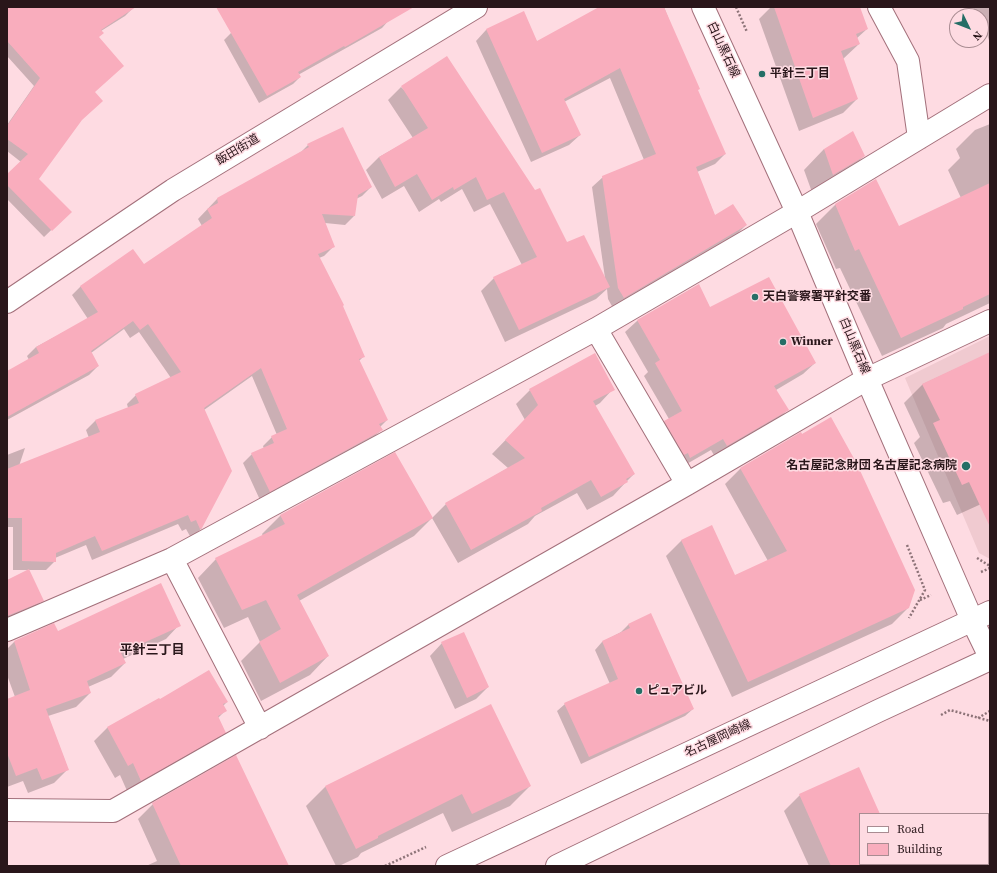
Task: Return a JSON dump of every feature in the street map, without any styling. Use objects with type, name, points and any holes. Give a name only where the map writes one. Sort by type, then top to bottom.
[{"type":"street","name":"飯田街道","points":[[7,302],[173,190],[476,7]]},
{"type":"street","name":"白山黒石線","points":[[704,7],[797,212],[867,379],[981,616],[990,658]]},
{"type":"street","points":[[879,7],[908,61],[919,138]]},
{"type":"street","points":[[7,630],[172,559],[596,329],[797,212],[990,95]]},
{"type":"street","points":[[7,810],[113,811],[687,484],[867,379],[990,321]]},
{"type":"street","points":[[596,329],[687,484]]},
{"type":"street","points":[[172,559],[260,728]]},
{"type":"street","name":"名古屋岡崎線","points":[[447,866],[981,616]]},
{"type":"street","points":[[556,866],[990,658]]},
{"type":"path","points":[[904,538],[925,590],[907,620]]},
{"type":"path","points":[[979,573],[990,568]]},
{"type":"path","points":[[920,600],[932,595]]},
{"type":"path","points":[[937,717],[950,710],[990,721]]},
{"type":"path","points":[[978,718],[990,712]]},
{"type":"path","points":[[385,866],[428,846]]},
{"type":"shaded area","name":"名古屋記念財団 名古屋記念病院","points":[[990,336],[990,559],[979,553],[905,378]]},
{"type":"building","points":[[7,7],[136,7],[101,30],[104,33],[99,37],[124,66],[95,92],[103,101],[82,120],[39,179],[72,212],[52,231],[7,185],[7,174],[28,154],[7,139],[7,126],[40,78],[7,41]]},
{"type":"building","points":[[216,7],[414,7],[298,72],[301,77],[267,96]]},
{"type":"building","points":[[599,7],[664,7],[700,89],[698,90],[726,154],[696,167],[715,215],[733,204],[747,225],[624,298],[618,288],[602,176],[656,154],[620,68],[564,99],[581,135],[542,153],[486,29],[524,11],[537,41]]},
{"type":"building","points":[[774,7],[860,7],[868,29],[856,34],[860,44],[841,51],[858,99],[813,118]]},
{"type":"building","points":[[447,56],[535,190],[540,188],[567,242],[584,235],[610,287],[519,330],[493,277],[537,257],[504,192],[487,200],[476,177],[454,190],[453,187],[432,200],[417,174],[395,187],[379,157],[428,128],[401,86]]},
{"type":"building","points":[[343,127],[372,187],[358,195],[355,216],[322,214],[335,247],[318,254],[344,305],[343,306],[365,357],[359,359],[388,420],[379,424],[383,430],[270,492],[251,453],[274,443],[271,436],[287,429],[261,368],[204,408],[232,471],[202,528],[200,529],[196,520],[191,522],[188,515],[102,551],[95,536],[56,553],[56,562],[22,561],[22,518],[7,518],[7,469],[100,432],[95,420],[139,403],[135,394],[181,372],[148,324],[140,330],[133,321],[91,351],[99,366],[7,417],[7,371],[39,353],[36,347],[98,312],[80,286],[133,249],[144,264],[212,218],[207,209],[218,203],[217,198],[309,147],[307,144]]},
{"type":"building","points":[[853,131],[865,156],[833,175],[824,149]]},
{"type":"building","points":[[876,179],[899,226],[990,183],[990,294],[963,307],[963,309],[901,338],[859,249],[855,251],[835,204]]},
{"type":"building","points":[[769,277],[816,363],[774,386],[789,410],[727,446],[723,439],[690,458],[688,453],[684,455],[664,421],[682,411],[655,363],[660,360],[637,320],[699,284],[710,307]]},
{"type":"building","name":"名古屋記念財団 名古屋記念病院","points":[[990,352],[990,527],[969,482],[962,485],[933,423],[940,420],[922,384]]},
{"type":"building","points":[[595,353],[615,390],[593,401],[635,474],[626,479],[628,482],[601,497],[591,480],[541,508],[542,511],[471,550],[445,503],[525,458],[505,440],[538,405],[529,389]]},
{"type":"building","points":[[831,417],[857,464],[915,590],[909,608],[748,682],[681,540],[712,525],[735,575],[787,551],[740,468],[801,432],[802,434]]},
{"type":"building","points":[[395,452],[433,518],[297,595],[329,656],[280,683],[259,642],[281,629],[266,600],[242,610],[215,558],[285,524],[280,515]]},
{"type":"building","points":[[29,569],[44,601],[7,616],[7,580]]},
{"type":"building","points":[[161,583],[181,626],[121,653],[126,663],[87,681],[91,693],[46,709],[69,770],[42,780],[37,768],[16,776],[7,753],[7,699],[30,690],[14,641],[54,623],[58,631]]},
{"type":"building","name":"ピュアビル","points":[[651,613],[694,709],[589,757],[564,703],[618,679],[602,641],[630,628],[628,624]]},
{"type":"building","points":[[464,632],[489,687],[467,698],[441,642]]},
{"type":"building","points":[[209,670],[228,702],[223,704],[227,711],[218,716],[226,733],[141,781],[133,763],[128,766],[107,727],[159,698],[160,699]]},
{"type":"building","points":[[491,704],[531,786],[472,814],[462,794],[378,836],[378,838],[356,849],[325,786]]},
{"type":"building","points":[[236,755],[289,866],[181,866],[152,803]]},
{"type":"building","points":[[859,767],[880,813],[859,813],[860,866],[831,866],[799,794]]},
{"type":"place","name":"平針三丁目","points":[[762,74]]},
{"type":"place","name":"天白警察署平針交番","points":[[755,297]]},
{"type":"place","name":"Winner","points":[[783,342]]},
{"type":"place","name":"名古屋記念財団 名古屋記念病院","points":[[966,466]]},
{"type":"place","name":"ピュアビル","points":[[639,691]]},
{"type":"district","name":"平針三丁目","points":[[152,651]]}]
